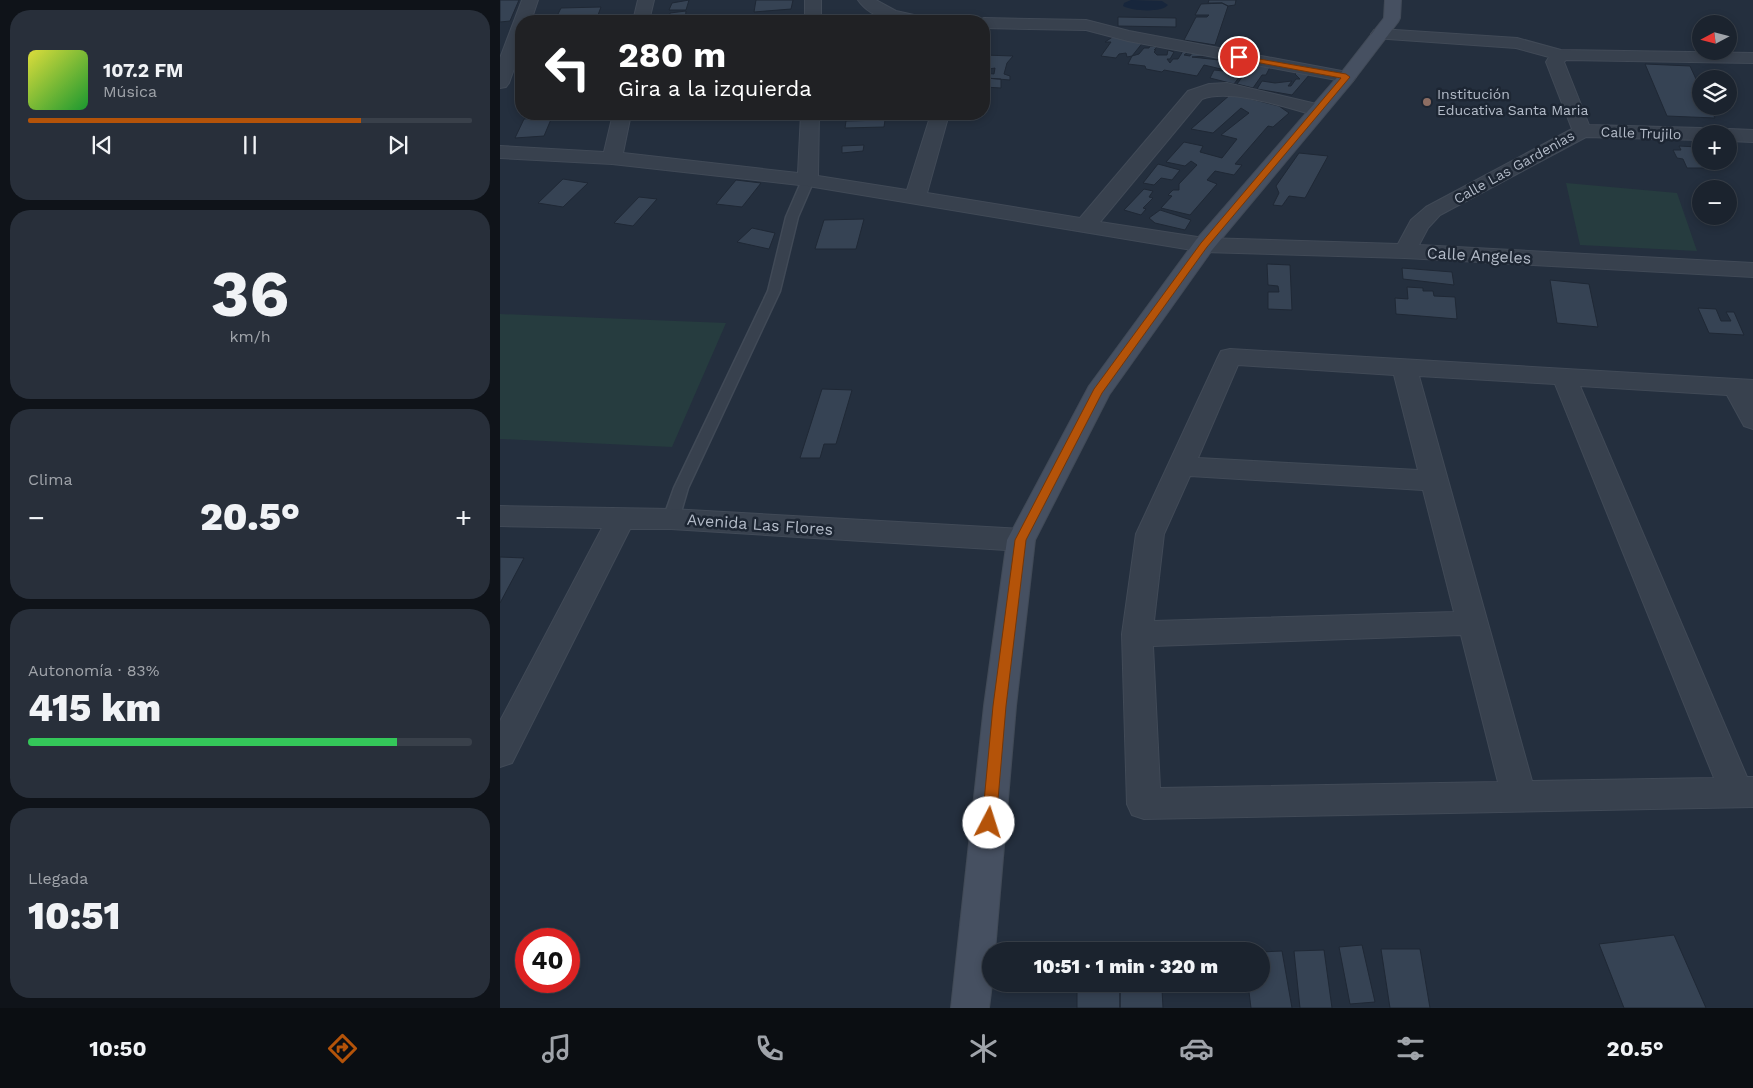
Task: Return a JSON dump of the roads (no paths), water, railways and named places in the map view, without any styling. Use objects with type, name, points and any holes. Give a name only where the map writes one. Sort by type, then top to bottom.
[{"type":"street","points":[[525,15],[530,0]]},
{"type":"street","points":[[642,15],[646,0]]},
{"type":"street","points":[[812,15],[813,0]]},
{"type":"street","points":[[866,0],[881,12],[890,15]]},
{"type":"street","points":[[970,1008],[1000,706],[1021,540],[1098,392],[1204,245],[1380,34],[1392,18],[1393,0]]},
{"type":"street","points":[[990,23],[1086,25],[1128,36],[1346,77]]},
{"type":"street","points":[[1380,34],[1517,43],[1561,55],[1753,58]]},
{"type":"street","points":[[500,83],[515,42]]},
{"type":"street","name":"Calle Las Gardenias","points":[[1405,251],[1419,225],[1433,212],[1582,131],[1555,62],[1561,55]]},
{"type":"street","points":[[1086,225],[1195,95],[1209,90],[1227,89],[1318,110]]},
{"type":"street","points":[[612,158],[621,120]]},
{"type":"street","points":[[808,180],[810,120]]},
{"type":"street","points":[[915,198],[938,120]]},
{"type":"street","name":"Calle Trujilo","points":[[1582,131],[1692,134]]},
{"type":"street","points":[[1737,135],[1753,136]]},
{"type":"street","name":"Calle Angeles","points":[[500,152],[612,158],[808,180],[1204,245],[1405,251],[1753,270]]},
{"type":"street","points":[[1564,377],[1745,792],[1144,804],[1137,634],[1150,534],[1230,357],[1404,367],[1744,388],[1753,420]]},
{"type":"street","points":[[1404,367],[1519,797]]},
{"type":"street","points":[[1180,466],[1435,481]]},
{"type":"street","name":"Avenida Las Flores","points":[[500,516],[672,518],[1021,540]]},
{"type":"street","points":[[500,753],[621,518]]},
{"type":"street","points":[[1137,634],[1472,622]]},
{"type":"lane","points":[[672,518],[681,488],[774,291],[792,217],[808,180]]},
{"type":"water","points":[[1131,0],[1162,1],[1168,5],[1164,8],[1146,10],[1123,6],[1124,3]]},
{"type":"place","name":"Institución Educativa Santa Maria","points":[[1427,102]]}]
